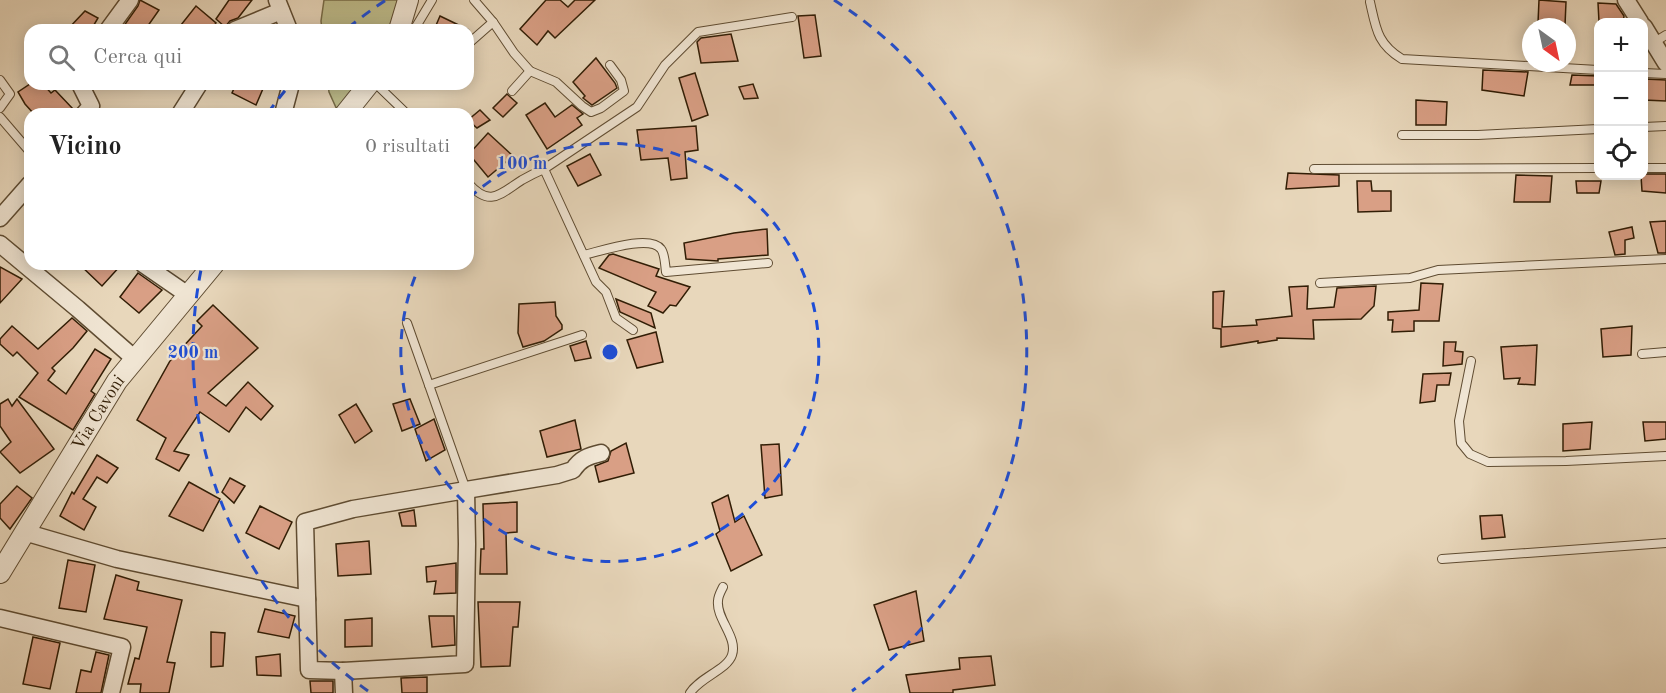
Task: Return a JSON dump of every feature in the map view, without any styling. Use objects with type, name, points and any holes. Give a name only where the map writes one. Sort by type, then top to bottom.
[{"type":"street","points":[[112,24],[130,0]]},
{"type":"street","points":[[401,24],[408,0]]},
{"type":"street","points":[[1627,0],[1638,18]]},
{"type":"street","points":[[246,24],[279,6],[286,24]]},
{"type":"street","points":[[1660,39],[1666,63]]},
{"type":"street","points":[[83,90],[91,106],[89,108]]},
{"type":"street","points":[[184,108],[195,90]]},
{"type":"street","points":[[285,108],[289,90]]},
{"type":"street","points":[[350,108],[364,90]]},
{"type":"street","points":[[0,218],[24,191]]},
{"type":"street","points":[[0,244],[24,264]]},
{"type":"street","points":[[31,270],[135,359]]},
{"type":"street","points":[[152,270],[188,295]]},
{"type":"street","name":"Via Cavoni","points":[[1,567],[117,381],[209,270]]},
{"type":"street","points":[[466,490],[465,664],[344,671],[309,670],[305,522],[353,509],[466,490],[557,475],[573,471],[578,462],[601,453]]},
{"type":"street","points":[[24,532],[117,559],[307,599]]},
{"type":"street","points":[[0,618],[122,647],[111,693]]},
{"type":"street","points":[[344,671],[344,693]]},
{"type":"lane","points":[[418,24],[432,0]]},
{"type":"lane","points":[[474,0],[530,71],[556,82],[591,112],[607,105],[624,91],[621,80],[610,65]]},
{"type":"lane","points":[[1370,2],[1380,41],[1389,51],[1402,59],[1594,70]]},
{"type":"lane","points":[[474,190],[487,197],[496,197],[544,169],[637,107],[665,65],[698,32],[792,17]]},
{"type":"lane","points":[[474,39],[493,22]]},
{"type":"lane","points":[[512,91],[530,71]]},
{"type":"lane","points":[[1648,73],[1666,74]]},
{"type":"lane","points":[[0,80],[10,94],[0,108]]},
{"type":"lane","points":[[382,90],[401,108]]},
{"type":"lane","points":[[0,117],[24,145]]},
{"type":"lane","points":[[1648,127],[1666,126]]},
{"type":"lane","points":[[1402,135],[1478,135],[1594,129]]},
{"type":"lane","points":[[1314,170],[1594,168]]},
{"type":"lane","points":[[1648,168],[1666,168]]},
{"type":"lane","points":[[544,169],[596,282],[609,298],[616,318],[633,330]]},
{"type":"lane","points":[[584,255],[645,242],[657,245],[663,251],[666,272],[768,263]]},
{"type":"lane","points":[[1320,283],[1410,278],[1438,270],[1666,259]]},
{"type":"lane","points":[[407,322],[466,490]]},
{"type":"lane","points":[[429,386],[582,335]]},
{"type":"lane","points":[[1642,354],[1666,352]]},
{"type":"lane","points":[[1471,361],[1459,421],[1461,442],[1470,454],[1488,462],[1666,456]]},
{"type":"lane","points":[[1442,559],[1666,543]]},
{"type":"lane","points":[[690,693],[703,679],[729,662],[733,655],[733,646],[717,601],[723,587]]},
{"type":"shaded area","points":[[324,0],[399,0],[391,24],[321,24]]},
{"type":"shaded area","points":[[329,90],[354,90],[341,108],[336,108]]},
{"type":"building","points":[[140,0],[159,10],[149,24],[125,24]]},
{"type":"building","points":[[229,0],[252,0],[238,18],[228,24],[222,24],[216,19]]},
{"type":"building","points":[[546,0],[560,0],[568,7],[575,0],[595,0],[555,38],[548,31],[537,45],[520,29]]},
{"type":"building","points":[[1539,0],[1566,2],[1565,18],[1538,18]]},
{"type":"building","points":[[1598,3],[1616,4],[1624,16],[1624,18],[1599,18]]},
{"type":"building","points":[[196,6],[216,23],[215,24],[182,24]]},
{"type":"building","points":[[85,11],[98,18],[94,24],[73,24]]},
{"type":"building","points":[[815,15],[821,56],[804,58],[798,16]]},
{"type":"building","points":[[440,16],[457,24],[437,24]]},
{"type":"building","points":[[731,34],[738,61],[701,63],[697,42],[701,38]]},
{"type":"building","points":[[596,58],[617,88],[592,105],[583,98],[585,96],[573,82]]},
{"type":"building","points":[[1483,70],[1528,72],[1524,96],[1482,90]]},
{"type":"building","points":[[695,73],[708,115],[692,121],[679,78]]},
{"type":"building","points":[[1572,75],[1594,76],[1594,85],[1570,85]]},
{"type":"building","points":[[1648,79],[1666,80],[1666,101],[1648,100]]},
{"type":"building","points":[[753,84],[758,98],[744,99],[739,87]]},
{"type":"building","points":[[24,88],[24,90],[48,90],[51,93],[55,90],[72,108],[29,108],[18,92]]},
{"type":"building","points":[[233,90],[262,90],[256,105],[232,93]]},
{"type":"building","points":[[507,94],[517,103],[503,117],[493,108]]},
{"type":"building","points":[[1416,100],[1447,102],[1446,125],[1416,125]]},
{"type":"building","points":[[545,103],[555,117],[572,105],[583,114],[577,118],[582,125],[547,149],[526,115]]},
{"type":"building","points":[[480,110],[490,120],[477,128],[474,125],[474,115]]},
{"type":"building","points":[[696,126],[698,150],[685,152],[687,178],[671,180],[668,158],[641,160],[637,130]]},
{"type":"building","points":[[488,133],[513,156],[488,177],[474,160],[474,148]]},
{"type":"building","points":[[590,154],[601,175],[578,186],[567,166]]},
{"type":"building","points":[[1288,173],[1339,175],[1339,186],[1286,189]]},
{"type":"building","points":[[1648,174],[1666,174],[1666,193],[1642,191],[1641,180],[1648,180]]},
{"type":"building","points":[[1516,175],[1552,176],[1550,202],[1514,202]]},
{"type":"building","points":[[1357,181],[1371,181],[1372,191],[1391,191],[1391,211],[1358,212]]},
{"type":"building","points":[[1576,181],[1601,181],[1599,193],[1577,193]]},
{"type":"building","points":[[1666,221],[1666,253],[1658,253],[1650,222]]},
{"type":"building","points":[[1632,227],[1634,238],[1625,240],[1625,254],[1615,255],[1609,232]]},
{"type":"building","points":[[767,229],[768,255],[718,259],[718,261],[686,259],[684,243]]},
{"type":"building","points":[[613,254],[659,269],[656,276],[690,287],[676,306],[670,305],[663,313],[648,306],[656,292],[599,268],[609,255]]},
{"type":"building","points":[[0,267],[22,279],[0,303]]},
{"type":"building","points":[[85,270],[117,270],[102,286]]},
{"type":"building","points":[[138,273],[162,290],[139,313],[120,297]]},
{"type":"building","points":[[1421,283],[1443,284],[1439,321],[1414,321],[1414,331],[1392,332],[1393,320],[1388,320],[1388,312],[1419,310]]},
{"type":"building","points":[[1308,286],[1307,309],[1334,307],[1337,288],[1376,286],[1374,306],[1361,319],[1313,320],[1314,339],[1277,338],[1277,340],[1221,347],[1221,329],[1213,328],[1213,292],[1224,291],[1222,327],[1257,325],[1256,320],[1292,316],[1289,287]]},
{"type":"building","points":[[616,299],[651,313],[655,328],[620,312]]},
{"type":"building","points":[[555,302],[556,316],[562,329],[544,341],[523,347],[518,333],[519,304]]},
{"type":"building","points":[[213,305],[258,348],[208,393],[226,406],[248,382],[273,406],[261,420],[246,407],[229,432],[200,412],[174,451],[189,455],[179,471],[156,459],[166,438],[137,420],[170,361],[202,326],[197,321]]},
{"type":"building","points":[[72,318],[87,331],[52,368],[55,371],[48,380],[66,394],[95,349],[111,359],[91,391],[95,394],[73,430],[19,397],[38,373],[17,352],[13,356],[0,344],[0,339],[12,326],[38,349]]},
{"type":"building","points":[[1632,326],[1631,355],[1603,357],[1601,329]]},
{"type":"building","points":[[656,332],[663,362],[637,368],[627,340]]},
{"type":"building","points":[[586,341],[591,358],[575,361],[570,346]]},
{"type":"building","points":[[1444,342],[1456,342],[1455,351],[1463,352],[1462,364],[1443,366]]},
{"type":"building","points":[[1537,345],[1535,385],[1518,384],[1520,378],[1504,379],[1501,347]]},
{"type":"building","points":[[1451,373],[1449,385],[1437,385],[1435,401],[1420,403],[1423,374]]},
{"type":"building","points":[[8,399],[12,406],[17,399],[54,449],[20,473],[0,452],[11,442],[0,426],[0,404]]},
{"type":"building","points":[[410,399],[420,424],[402,431],[393,404]]},
{"type":"building","points":[[356,404],[372,431],[355,443],[339,415]]},
{"type":"building","points":[[434,419],[445,450],[426,461],[415,429]]},
{"type":"building","points":[[575,420],[581,449],[547,457],[540,431]]},
{"type":"building","points":[[1592,422],[1590,449],[1563,451],[1563,424]]},
{"type":"building","points":[[1643,422],[1666,422],[1666,439],[1645,441]]},
{"type":"building","points":[[626,443],[634,473],[599,482],[595,466],[608,461],[611,451]]},
{"type":"building","points":[[779,444],[782,495],[765,498],[761,445]]},
{"type":"building","points":[[97,455],[118,468],[107,483],[97,477],[83,499],[96,507],[84,530],[60,516],[72,492],[74,494]]},
{"type":"building","points":[[230,478],[245,486],[234,503],[222,492]]},
{"type":"building","points":[[189,482],[220,499],[203,531],[169,516]]},
{"type":"building","points":[[17,486],[32,498],[10,529],[0,518],[0,504]]},
{"type":"building","points":[[728,495],[735,522],[744,516],[762,555],[731,571],[716,534],[720,531],[712,503]]},
{"type":"building","points":[[517,502],[517,532],[506,533],[507,574],[480,574],[481,549],[484,549],[483,504]]},
{"type":"building","points":[[260,506],[292,522],[279,549],[246,533]]},
{"type":"building","points":[[414,510],[416,526],[402,526],[399,513]]},
{"type":"building","points":[[1502,515],[1505,537],[1482,539],[1480,516]]},
{"type":"building","points":[[369,541],[371,574],[338,576],[336,544]]},
{"type":"building","points":[[68,560],[95,565],[86,612],[59,608]]},
{"type":"building","points":[[456,563],[456,593],[434,594],[436,581],[427,582],[426,567]]},
{"type":"building","points":[[116,575],[139,582],[137,590],[182,600],[167,662],[175,663],[169,693],[140,693],[141,684],[128,684],[135,658],[139,659],[147,627],[104,619]]},
{"type":"building","points":[[916,591],[924,641],[889,650],[874,605]]},
{"type":"building","points":[[478,602],[520,602],[518,627],[513,627],[510,666],[481,667]]},
{"type":"building","points":[[265,609],[295,616],[289,638],[258,632]]},
{"type":"building","points":[[429,616],[454,616],[455,645],[432,647]]},
{"type":"building","points":[[372,618],[372,646],[345,647],[345,620]]},
{"type":"building","points":[[211,632],[225,633],[223,666],[211,667]]},
{"type":"building","points":[[33,637],[60,643],[50,689],[23,684]]},
{"type":"building","points":[[96,652],[109,655],[101,693],[76,693],[81,670],[91,672]]},
{"type":"building","points":[[280,654],[281,676],[257,675],[256,657]]},
{"type":"building","points":[[991,656],[995,685],[953,690],[953,693],[910,693],[906,675],[960,669],[959,658]]},
{"type":"building","points":[[427,677],[427,693],[402,693],[401,678]]},
{"type":"building","points":[[310,681],[333,681],[333,693],[311,693]]}]
